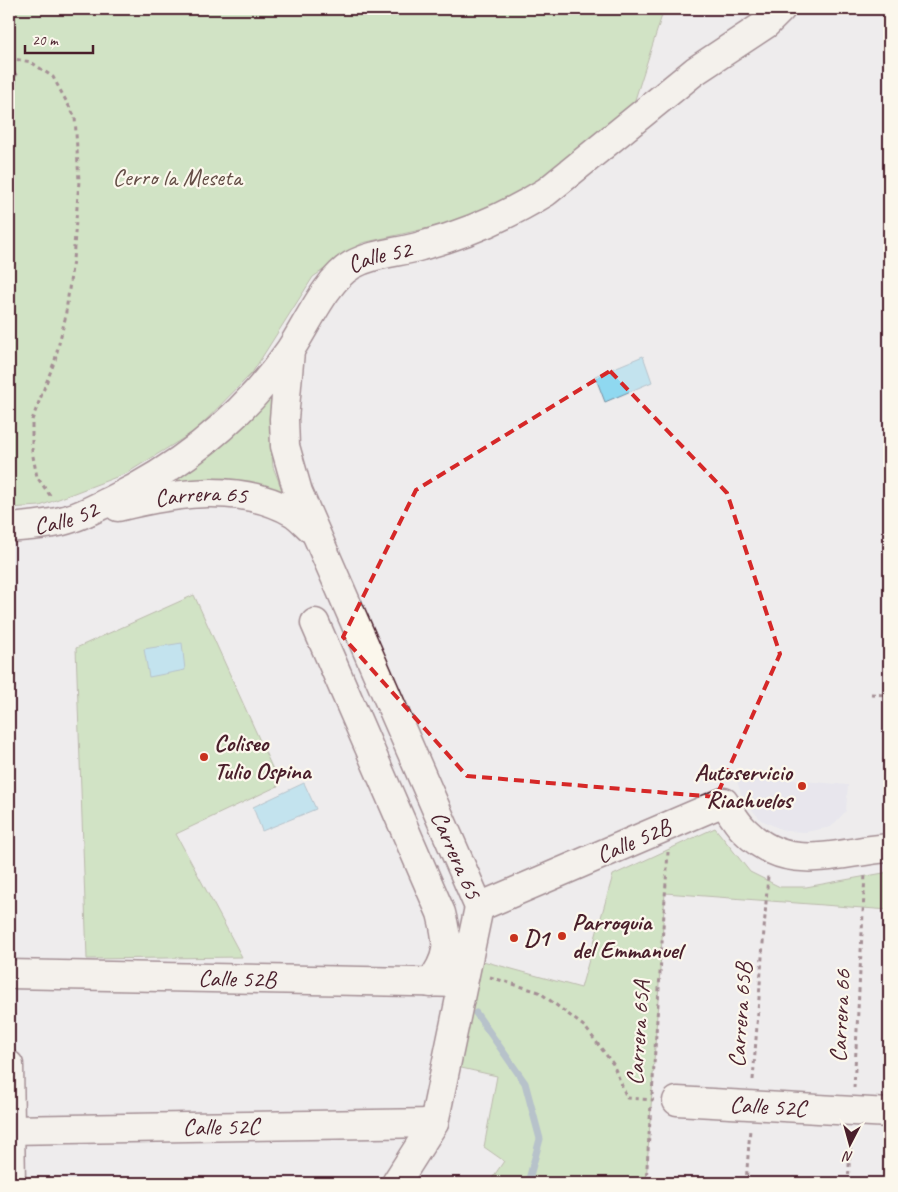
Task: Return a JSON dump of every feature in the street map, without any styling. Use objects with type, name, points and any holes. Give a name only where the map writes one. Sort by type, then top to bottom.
[{"type":"street","name":"Calle 52","points":[[9,528],[50,524],[73,518],[138,487],[182,461],[244,406],[290,350],[335,280],[352,266],[382,254],[421,246],[448,237],[494,221],[521,208],[546,192],[695,71],[766,24],[781,9]]},
{"type":"street","name":"Carrera 65","points":[[290,350],[284,409],[285,446],[298,492],[479,907],[434,1123],[396,1183]]},
{"type":"street","name":"Carrera 65","points":[[73,518],[151,500],[217,493],[246,496],[275,505],[295,514],[318,535]]},
{"type":"street","points":[[314,623],[441,913],[447,938],[446,954],[441,969],[430,983]]},
{"type":"street","points":[[384,783],[419,767]]},
{"type":"street","name":"Calle 52B","points":[[479,907],[724,802],[743,829],[769,850],[804,859],[878,849]]},
{"type":"street","name":"Calle 52B","points":[[9,974],[430,983],[465,977]]},
{"type":"street","points":[[9,1065],[11,1183]]},
{"type":"street","name":"Calle 52C","points":[[664,1100],[889,1113]]},
{"type":"street","name":"Calle 52C","points":[[9,1130],[434,1123]]},
{"type":"path","points":[[9,58],[30,62],[53,77],[75,117],[79,181],[73,260],[66,311],[55,360],[32,420],[32,451],[38,477],[50,496],[73,518]]},
{"type":"path","points":[[9,67],[16,75],[12,108],[9,113]]},
{"type":"path","points":[[871,694],[889,695]]},
{"type":"path","name":"Carrera 65A","points":[[646,1183],[664,1100],[670,825]]},
{"type":"path","name":"Carrera 66","points":[[848,1183],[852,1111],[878,849]]},
{"type":"path","name":"Carrera 65B","points":[[746,1183],[769,850]]},
{"type":"path","points":[[465,977],[539,992],[558,1004],[585,1027],[614,1064],[628,1098],[664,1100]]},
{"type":"highlighted area","points":[[610,371],[727,493],[780,654],[716,797],[467,776],[343,637],[416,490]]},
{"type":"shaded area","points":[[750,776],[848,785],[846,811],[831,827],[806,832],[785,831],[761,820],[744,801],[737,782]]},
{"type":"green space","name":"Cerro la Meseta","points":[[9,9],[664,9],[632,109],[530,188],[451,223],[362,243],[313,277],[252,373],[195,431],[127,473],[40,506],[9,508]]},
{"type":"green space","points":[[278,378],[270,436],[273,467],[285,497],[144,493],[217,451]]},
{"type":"green space","points":[[194,595],[280,785],[176,834],[242,957],[87,959],[76,648]]},
{"type":"green space","points":[[715,828],[750,872],[780,887],[806,887],[889,872],[889,910],[665,893],[646,1183],[489,1183],[504,1161],[484,1147],[497,1076],[457,1067],[483,961],[581,988],[613,875]]},
{"type":"water","points":[[643,356],[652,382],[605,402],[595,376]]},
{"type":"water","points":[[182,643],[185,670],[149,677],[144,649]]},
{"type":"water","points":[[304,783],[316,809],[262,831],[253,807]]},
{"type":"waterway","points":[[476,1013],[525,1083],[540,1139],[528,1183]]},
{"type":"place","name":"Coliseo Tulio Ospina","points":[[204,757]]},
{"type":"place","name":"Autoservicio Riachuelos","points":[[802,786]]},
{"type":"place","name":"Parroquia del Emmanuel","points":[[562,936]]},
{"type":"place","name":"D1","points":[[514,938]]}]
